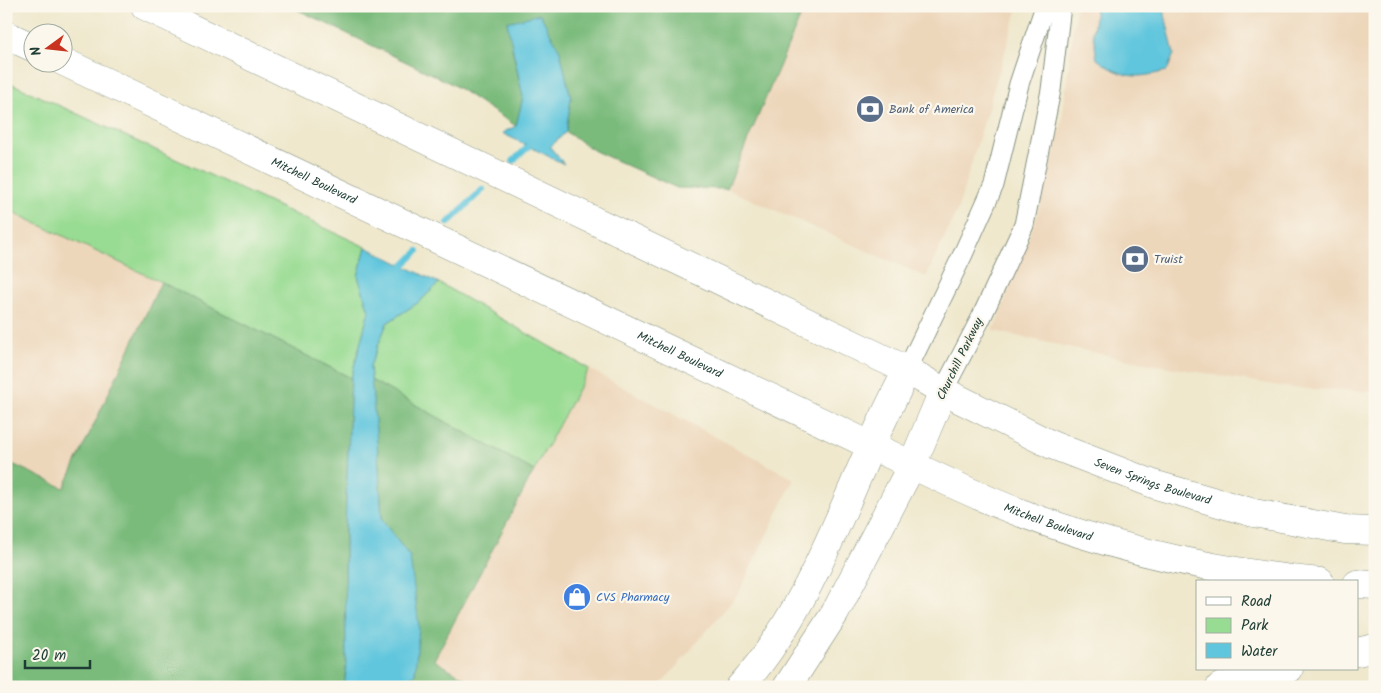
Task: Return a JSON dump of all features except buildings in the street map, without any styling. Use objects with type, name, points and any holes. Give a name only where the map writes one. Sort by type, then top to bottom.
[{"type":"main road","points":[[145,6],[907,370],[944,391]]},
{"type":"main road","points":[[6,35],[22,42]]},
{"type":"main road","name":"Mitchell Boulevard","points":[[72,66],[912,465],[1012,510],[1089,536],[1199,564],[1259,575],[1303,580]]},
{"type":"main road","points":[[740,687],[782,632],[807,588],[907,370]]},
{"type":"main road","name":"Churchill Parkway","points":[[787,687],[835,613],[912,465],[944,391]]},
{"type":"main road","name":"Seven Springs Boulevard","points":[[944,391],[1052,444],[1156,485],[1254,513],[1345,530],[1375,531]]},
{"type":"main road","points":[[1358,584],[1375,585]]},
{"type":"main road","points":[[1358,652],[1375,648]]},
{"type":"main road","points":[[1220,687],[1285,670]]},
{"type":"street","points":[[907,370],[994,185],[1019,84],[1045,6]]},
{"type":"street","name":"Churchill Parkway","points":[[944,391],[981,318],[1024,225],[1052,90],[1061,6]]},
{"type":"shaded area","points":[[822,6],[999,6],[1017,11],[958,208],[926,277],[727,189],[802,13]]},
{"type":"shaded area","points":[[1076,6],[1375,6],[1375,392],[1292,388],[1139,362],[993,331],[1037,216],[1062,121]]},
{"type":"shaded area","points":[[6,209],[161,282],[64,489],[6,461]]},
{"type":"shaded area","points":[[589,369],[794,479],[738,594],[665,680],[656,687],[480,687],[434,660]]},
{"type":"green space","points":[[290,6],[822,6],[802,13],[727,189],[677,188],[595,151],[566,132],[571,98],[560,51],[512,48],[523,97],[516,126],[452,84]]},
{"type":"green space","points":[[6,81],[366,247],[358,276],[369,311],[351,378],[161,282],[6,209]]},
{"type":"green space","points":[[161,282],[351,378],[345,527],[346,671],[344,687],[6,687],[6,461],[64,488]]},
{"type":"green space","points":[[439,283],[589,369],[534,471],[371,380],[370,366],[387,323],[419,302]]},
{"type":"green space","points":[[371,380],[534,471],[434,660],[480,687],[403,687],[415,673],[410,557],[382,521]]},
{"type":"water","points":[[1096,6],[1163,6],[1174,54],[1167,71],[1130,76],[1107,66],[1097,59],[1093,33]]},
{"type":"water","points":[[540,14],[560,51],[571,98],[566,132],[550,147],[564,164],[502,133],[516,126],[523,97],[507,22]]},
{"type":"water","points":[[366,247],[439,283],[419,302],[387,323],[370,366],[382,520],[410,557],[419,626],[415,673],[403,687],[344,687],[346,671],[345,527],[351,378],[369,311],[358,276]]},
{"type":"waterway","points":[[513,161],[528,147]]},
{"type":"waterway","points":[[448,223],[483,189]]},
{"type":"waterway","points":[[403,266],[418,251]]},
{"type":"place","name":"Bank of America","points":[[870,109]]},
{"type":"place","name":"Truist","points":[[1135,259]]},
{"type":"place","name":"CVS Pharmacy","points":[[577,597]]}]
